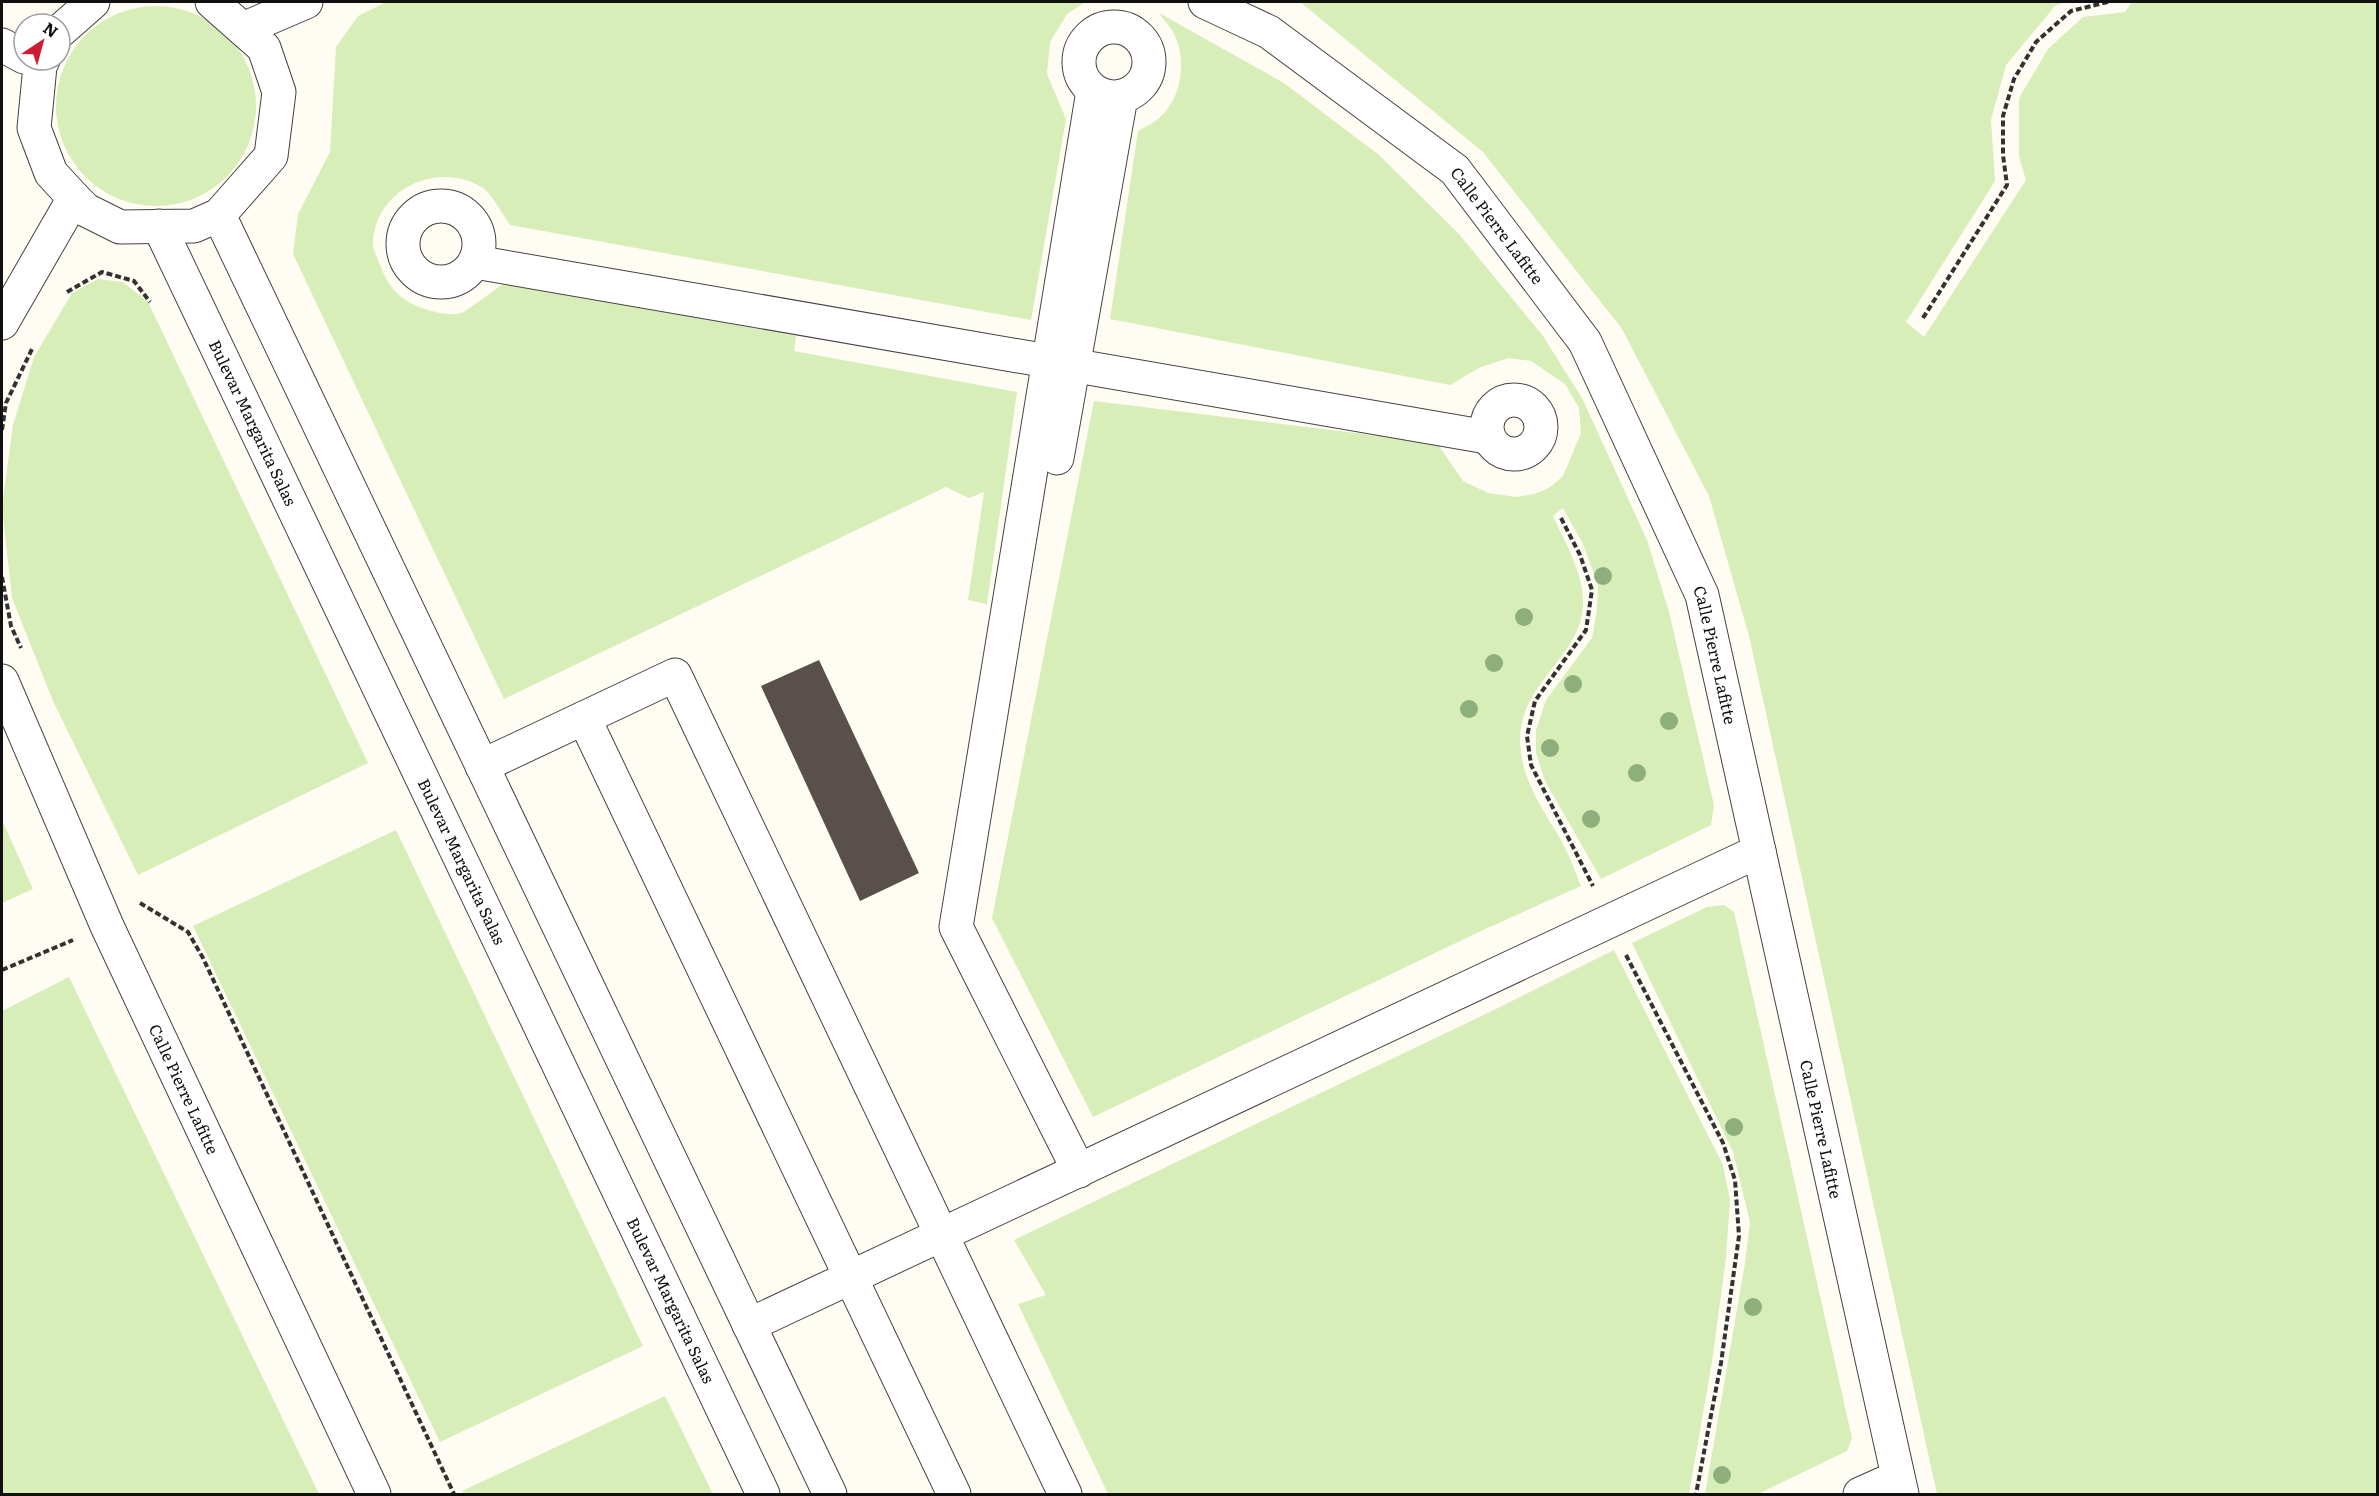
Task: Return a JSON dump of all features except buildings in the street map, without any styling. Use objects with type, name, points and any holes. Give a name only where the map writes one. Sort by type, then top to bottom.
[{"type":"street","points":[[72,20],[93,2]]},
{"type":"street","points":[[34,72],[34,128],[51,173],[86,210],[120,227],[194,226],[219,215],[271,156],[279,92],[264,48],[212,2]]},
{"type":"street","points":[[243,29],[306,2]]},
{"type":"street","name":"Calle Pierre Lafitte","points":[[1204,2],[1269,32],[1455,170],[1585,342],[1702,595],[1900,1486]]},
{"type":"street","points":[[1086,1167],[956,927],[1063,353],[1107,94]]},
{"type":"street","points":[[2,322],[74,198]]},
{"type":"street","points":[[219,215],[830,1494]]},
{"type":"street","name":"Bulevar Margarita Salas","points":[[159,226],[763,1494]]},
{"type":"street","points":[[477,251],[1488,427]]},
{"type":"street","points":[[482,766],[675,675],[1065,1494]]},
{"type":"street","name":"Calle Pierre Lafitte","points":[[2,681],[107,926],[374,1494]]},
{"type":"street","points":[[584,718],[954,1494]]},
{"type":"street","points":[[749,1326],[1759,851]]},
{"type":"street","points":[[1860,1494],[1900,1486]]},
{"type":"path","points":[[1923,318],[2007,185],[2003,155],[2003,116],[2014,79],[2036,42],[2071,11],[2108,2]]},
{"type":"path","points":[[62,299],[69,290],[102,272],[134,281],[151,303]]},
{"type":"path","points":[[2,430],[6,404],[37,339]]},
{"type":"path","points":[[1561,518],[1580,555],[1592,591],[1586,630],[1535,700],[1527,736],[1531,765],[1590,877],[1609,922],[1723,1143],[1735,1180],[1740,1236],[1721,1364],[1696,1494]]},
{"type":"path","points":[[2,577],[11,626],[25,658]]},
{"type":"path","points":[[139,903],[188,933],[203,958],[454,1494]]},
{"type":"path","points":[[2,970],[107,926]]},
{"type":"green space","points":[[386,2],[1086,2],[1067,14],[1050,42],[1047,74],[1066,119],[1031,320],[510,225],[494,200],[483,188],[466,180],[448,177],[430,178],[413,184],[398,194],[385,206],[377,222],[373,241],[374,251],[394,290],[416,306],[438,312],[461,313],[506,282],[796,336],[794,351],[1017,392],[987,604],[968,600],[984,492],[969,498],[946,487],[504,699],[293,254],[298,214],[330,152],[336,47],[358,16]]},
{"type":"green space","points":[[1300,2],[2065,2],[2055,6],[2006,65],[1991,120],[1995,181],[1906,322],[1924,337],[2026,180],[2019,157],[2019,98],[2048,49],[2083,17],[2125,12],[2132,2],[2377,2],[2377,1494],[1937,1494],[1749,636],[1709,496],[1622,329],[1483,152]]},
{"type":"green space","points":[[146,6],[166,6],[185,10],[212,23],[227,35],[244,59],[252,77],[256,96],[256,116],[252,135],[239,162],[227,177],[203,194],[185,202],[166,206],[146,206],[127,202],[100,189],[85,177],[68,153],[60,135],[56,116],[56,96],[60,77],[62,72],[72,72],[72,52],[85,35],[109,18],[127,10]]},
{"type":"green space","points":[[1159,13],[1284,83],[1379,155],[1459,234],[1543,336],[1582,398],[1647,540],[1669,612],[1714,805],[1711,825],[1601,879],[1545,781],[1536,753],[1536,730],[1546,700],[1592,638],[1597,609],[1598,585],[1583,544],[1563,508],[1553,516],[1578,571],[1583,606],[1579,625],[1571,643],[1535,692],[1526,710],[1521,730],[1521,753],[1531,787],[1564,845],[1581,886],[1483,930],[1093,1117],[992,918],[1094,401],[1437,443],[1463,481],[1488,493],[1517,497],[1549,488],[1563,476],[1581,433],[1579,408],[1565,384],[1531,361],[1508,358],[1479,368],[1450,385],[1110,319],[1138,131],[1156,121],[1166,111],[1173,101],[1180,78],[1178,43]]},
{"type":"green space","points":[[98,279],[123,282],[148,302],[368,763],[138,875],[53,701],[12,598],[2,507],[13,425],[34,357],[72,293]]},
{"type":"green space","points":[[2,820],[33,889],[2,903]]},
{"type":"green space","points":[[396,830],[643,1346],[440,1442],[193,926]]},
{"type":"green space","points":[[1724,905],[1734,912],[1852,1438],[1847,1451],[1758,1494],[1705,1494],[1750,1222],[1733,1152],[1632,943],[1707,907]]},
{"type":"green space","points":[[1614,950],[1723,1165],[1730,1200],[1726,1258],[1712,1362],[1689,1494],[1108,1494],[1018,1304],[1046,1295],[1014,1240]]},
{"type":"green space","points":[[69,977],[319,1494],[2,1494],[2,1011]]},
{"type":"green space","points":[[665,1396],[713,1494],[464,1494],[462,1491]]}]
